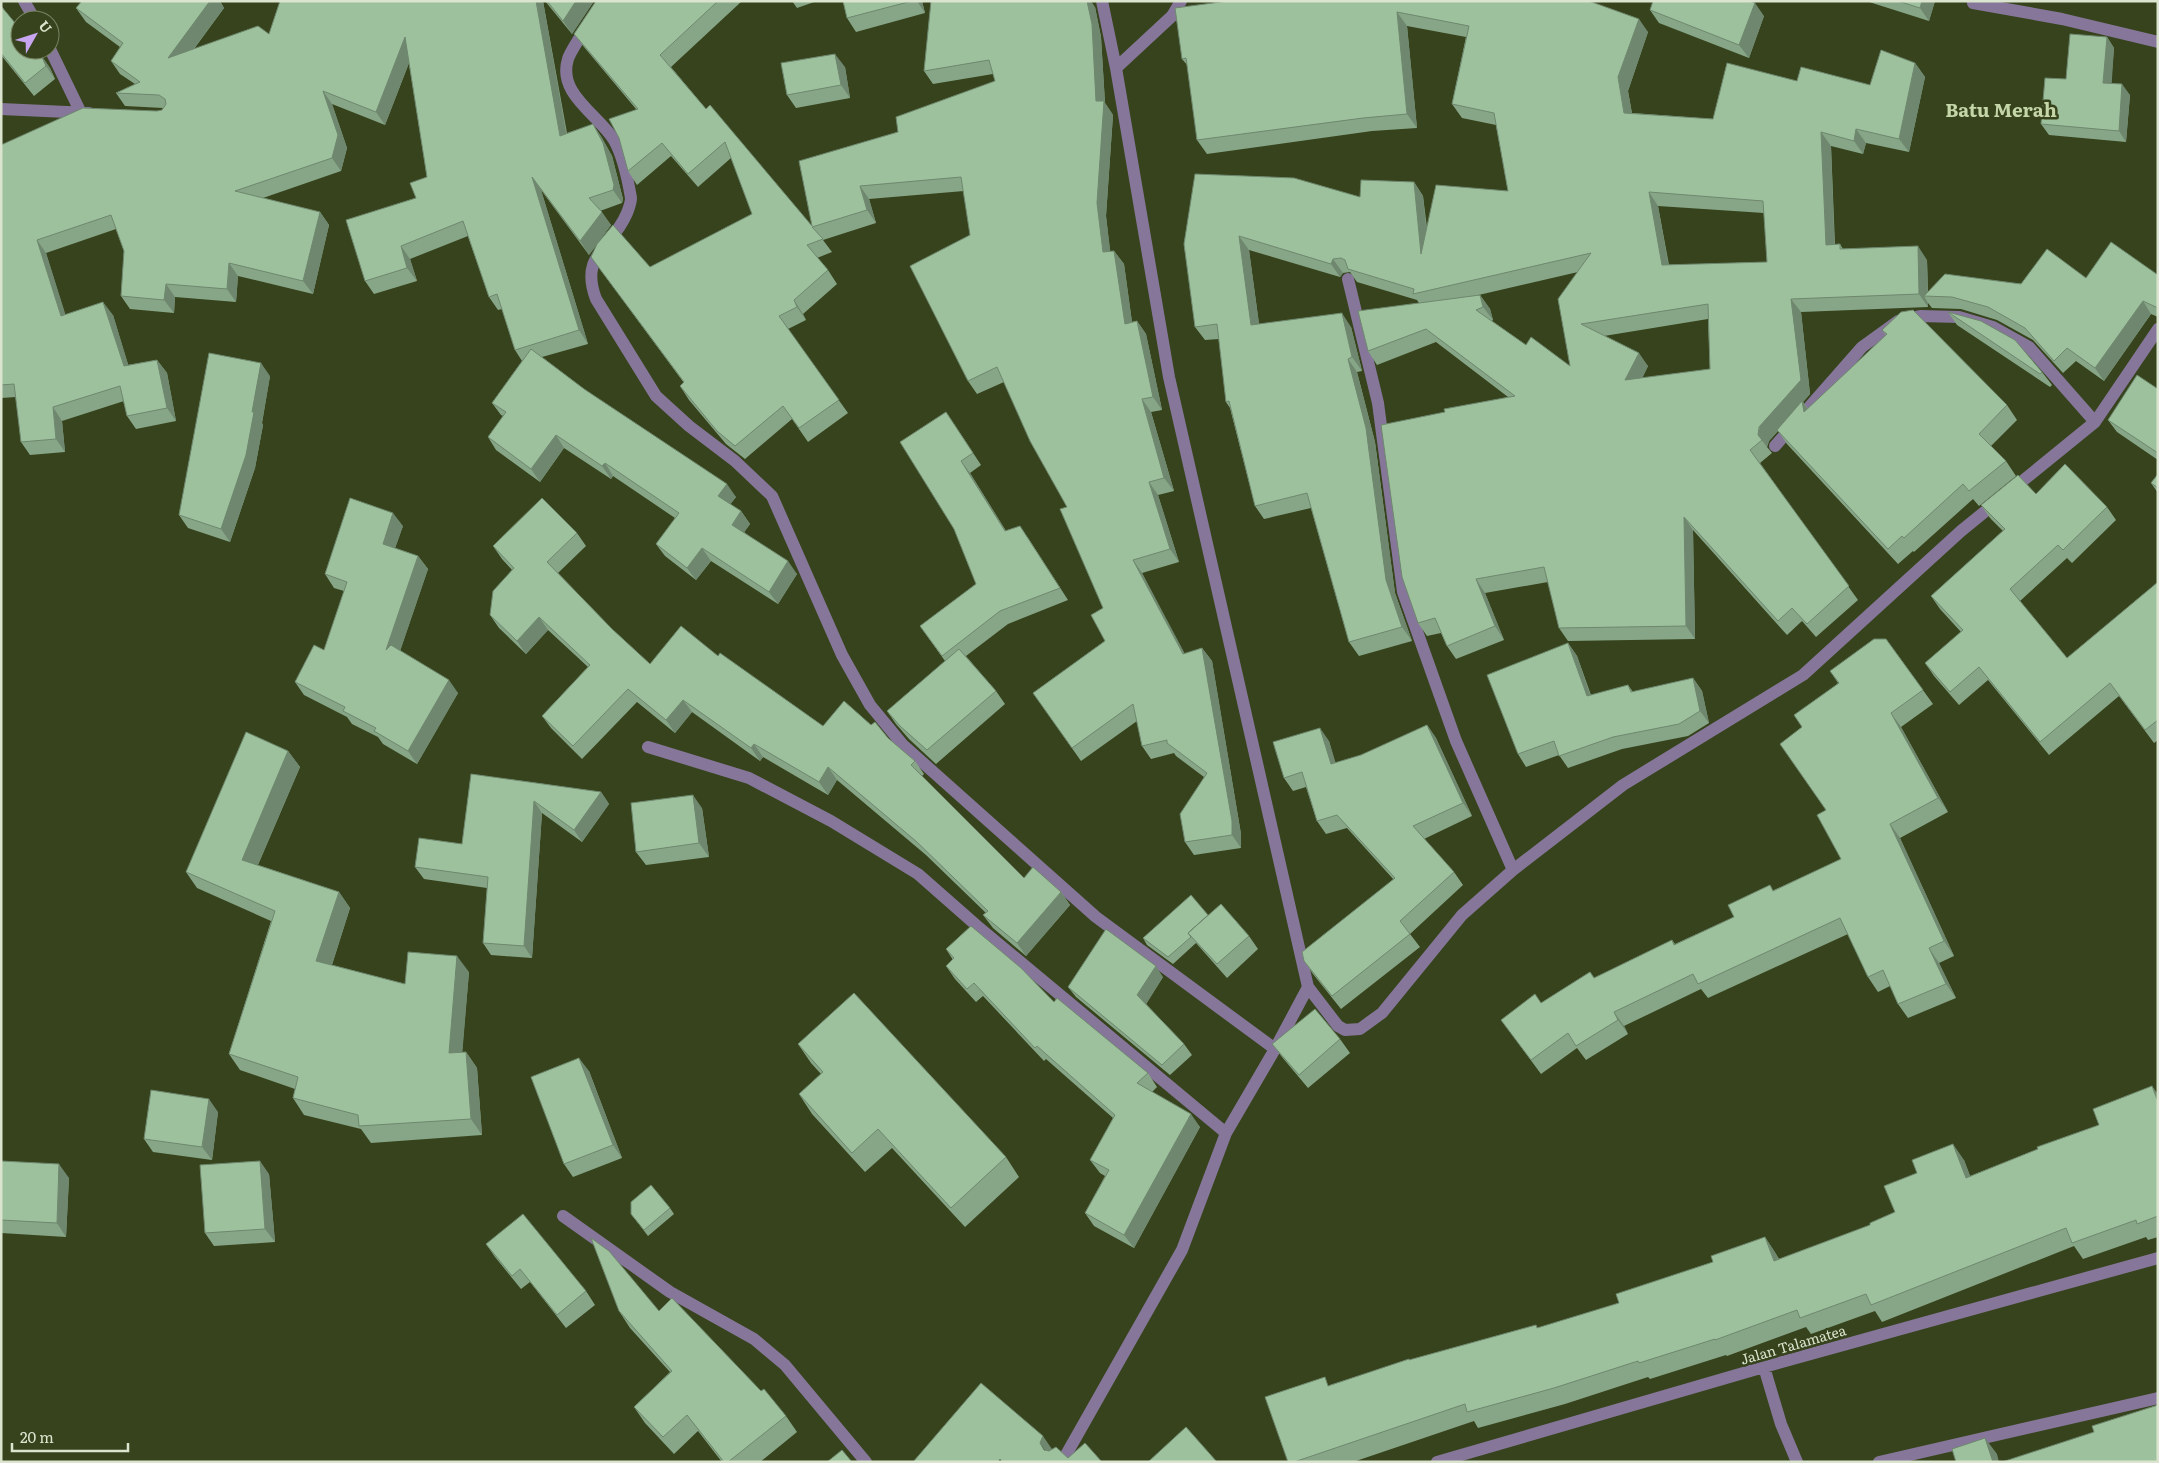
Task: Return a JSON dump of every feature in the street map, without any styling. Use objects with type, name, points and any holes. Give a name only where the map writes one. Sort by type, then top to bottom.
[{"type":"street","points":[[604,1],[568,57],[565,72],[568,83],[578,100],[608,131],[616,143],[631,201],[620,226],[593,261],[590,272],[590,284],[596,299],[656,396],[689,426],[735,461],[772,496],[842,655],[870,705],[903,745],[1096,917],[1275,1049]]},
{"type":"street","points":[[1102,1],[1116,68],[1169,377],[1308,987],[1338,1026],[1345,1030],[1360,1029],[1382,1013],[1462,915],[1513,870],[1623,785],[1803,675],[1961,531],[2095,422],[2158,329]]},
{"type":"street","points":[[1116,68],[1172,16],[1181,1]]},
{"type":"street","points":[[1973,3],[2062,20],[2158,42]]},
{"type":"street","points":[[55,60],[81,113]]},
{"type":"street","points":[[1,109],[100,114]]},
{"type":"street","points":[[1348,279],[1378,403],[1402,592],[1456,741],[1513,870]]},
{"type":"street","points":[[1775,446],[1862,347],[1898,321],[1920,316],[1959,317],[1993,327],[2029,347],[2095,422]]},
{"type":"street","points":[[648,747],[749,778],[831,821],[918,874],[1226,1133]]},
{"type":"street","points":[[1062,1462],[1182,1250],[1226,1133],[1275,1049],[1308,987]]},
{"type":"street","points":[[563,1216],[670,1292],[754,1339],[785,1365],[866,1462]]},
{"type":"street","name":"Jalan Talamatea","points":[[1437,1462],[1764,1367],[2158,1258]]},
{"type":"street","points":[[1764,1367],[1781,1424],[1798,1462]]},
{"type":"street","points":[[1879,1462],[2158,1398]]},
{"type":"building","points":[[82,1],[210,1],[168,58],[258,26],[269,34],[280,1],[536,1],[560,136],[593,124],[603,143],[614,185],[613,190],[589,198],[602,212],[580,241],[532,177],[579,330],[515,350],[497,294],[489,297],[463,221],[401,246],[407,268],[365,281],[346,220],[416,198],[410,183],[427,177],[405,37],[376,112],[323,91],[338,135],[332,158],[235,191],[320,212],[303,281],[229,263],[227,289],[166,284],[164,300],[121,296],[124,251],[111,215],[37,240],[61,316],[103,302],[124,366],[157,360],[167,408],[127,416],[120,386],[53,407],[56,439],[21,442],[14,384],[1,385],[1,145],[83,108],[157,111],[162,110],[166,104],[165,99],[159,95],[116,93],[140,82],[111,61],[123,43],[76,8]]},
{"type":"building","points":[[547,1],[576,1],[563,21]]},
{"type":"building","points":[[596,1],[718,1],[660,55],[706,109],[710,105],[812,226],[799,161],[898,132],[896,117],[995,81],[989,60],[924,71],[931,1],[1087,1],[1092,24],[1096,101],[1104,101],[1097,203],[1103,252],[1114,251],[1125,324],[1137,321],[1153,397],[1142,399],[1164,478],[1149,482],[1170,549],[1133,560],[1183,654],[1202,648],[1232,821],[1232,835],[1185,842],[1180,814],[1207,773],[1167,743],[1167,740],[1142,746],[1133,704],[1072,748],[1033,693],[1105,641],[1091,615],[1103,608],[1060,509],[1067,507],[1030,441],[997,367],[968,381],[910,266],[970,235],[961,177],[860,186],[867,210],[812,227],[823,239],[807,245],[828,270],[794,300],[797,307],[779,316],[839,400],[799,428],[783,406],[735,446],[717,431],[680,386],[684,382],[591,257],[597,244],[613,225],[650,267],[752,214],[725,142],[688,174],[662,143],[628,171],[619,138],[609,119],[638,109],[574,34]]},
{"type":"building","points":[[843,1],[912,1],[847,18]]},
{"type":"building","points":[[1228,1],[1589,1],[1639,19],[1618,77],[1624,113],[1713,119],[1727,63],[1797,81],[1801,67],[1870,85],[1881,50],[1915,63],[1899,139],[1856,129],[1854,141],[1821,132],[1826,245],[1840,244],[1840,249],[1918,246],[1919,294],[1791,299],[1801,380],[1759,427],[1758,435],[1762,440],[1750,450],[1849,586],[1807,624],[1792,608],[1778,621],[1684,517],[1686,626],[1559,628],[1544,567],[1476,579],[1495,626],[1447,646],[1435,618],[1418,623],[1402,577],[1381,425],[1445,412],[1444,409],[1515,396],[1426,329],[1368,351],[1358,311],[1480,295],[1483,307],[1476,310],[1526,345],[1531,337],[1570,366],[1558,299],[1591,253],[1413,294],[1414,289],[1348,269],[1345,260],[1341,258],[1333,259],[1331,264],[1239,236],[1251,325],[1342,313],[1352,357],[1348,359],[1366,428],[1386,580],[1402,627],[1349,642],[1307,493],[1255,506],[1229,401],[1226,402],[1217,324],[1195,327],[1184,244],[1195,174],[1294,178],[1360,197],[1361,180],[1414,182],[1421,254],[1436,185],[1508,191],[1494,113],[1452,104],[1469,26],[1397,12],[1407,114],[1197,140],[1186,58],[1182,59],[1175,8]],"holes":[[[1649,192],[1763,201],[1767,262],[1662,265]],[[1708,304],[1710,369],[1625,380],[1639,353],[1581,324]]]},
{"type":"building","points":[[1653,1],[1750,1],[1755,3],[1739,45],[1650,10]]},
{"type":"building","points":[[1898,1],[1922,1],[1920,8]]},
{"type":"building","points":[[1,6],[10,17],[10,60],[43,60],[46,66],[25,83],[1,53]]},
{"type":"building","points":[[2070,34],[2107,37],[2103,83],[2122,84],[2119,131],[2041,124],[2045,78],[2066,79]]},
{"type":"building","points":[[835,54],[841,85],[787,95],[781,63]]},
{"type":"building","points":[[2111,242],[2158,275],[2158,308],[2143,301],[2095,368],[2067,348],[2054,361],[2025,328],[1988,307],[1952,297],[1924,296],[1945,274],[2021,284],[2047,249],[2086,278]]},
{"type":"building","points":[[1913,310],[2007,405],[1979,434],[2006,461],[1969,491],[1963,484],[1904,538],[1902,536],[1888,549],[1777,430],[1802,401],[1804,412],[1887,334],[1882,330],[1901,312]]},
{"type":"building","points":[[1948,312],[1981,321],[2015,340],[2042,372],[2040,374]]},
{"type":"building","points":[[531,349],[584,389],[727,484],[718,496],[741,511],[732,525],[788,561],[769,592],[702,548],[687,568],[656,544],[679,513],[605,463],[602,466],[556,435],[531,469],[488,437],[506,412],[492,403]]},
{"type":"building","points":[[209,353],[261,363],[246,455],[221,529],[179,515]]},
{"type":"building","points":[[2137,375],[2158,389],[2158,453],[2108,420]]},
{"type":"building","points":[[946,412],[973,453],[961,461],[1005,531],[1020,526],[1060,588],[1000,611],[942,656],[920,626],[976,584],[954,529],[900,442]]},
{"type":"building","points":[[2065,464],[2107,507],[2063,550],[2058,545],[2010,589],[2067,658],[2158,582],[2158,720],[2145,730],[2110,683],[2040,742],[1979,667],[1950,692],[1925,663],[1963,630],[1931,596],[2005,529],[1981,505],[2018,475],[2036,494]]},
{"type":"building","points":[[2158,474],[2158,488],[2151,483]]},
{"type":"building","points":[[350,498],[393,513],[383,544],[418,556],[386,650],[391,645],[449,680],[408,751],[374,731],[376,728],[343,711],[345,707],[295,682],[314,645],[324,650],[347,582],[325,574]]},
{"type":"building","points":[[542,498],[577,533],[547,562],[612,629],[650,664],[681,626],[718,656],[720,653],[823,726],[844,701],[871,725],[875,722],[888,738],[915,761],[911,765],[1024,878],[1033,867],[1061,892],[1017,943],[983,915],[988,911],[917,842],[828,767],[819,782],[754,744],[751,748],[683,700],[666,720],[628,689],[573,746],[542,716],[590,665],[539,617],[517,641],[490,615],[493,591],[514,568],[493,546]]},
{"type":"building","points":[[1874,639],[1886,639],[1923,690],[1891,713],[1938,798],[1890,824],[1944,941],[1929,948],[1946,984],[1898,1004],[1883,970],[1868,977],[1840,918],[1698,984],[1693,974],[1614,1012],[1618,1020],[1576,1046],[1568,1033],[1531,1060],[1501,1020],[1535,994],[1541,1003],[1590,972],[1594,978],[1672,940],[1674,945],[1734,917],[1728,905],[1770,885],[1773,891],[1841,859],[1817,815],[1826,810],[1780,744],[1802,727],[1794,715],[1839,683],[1830,671]]},
{"type":"building","points":[[1568,643],[1587,696],[1628,685],[1631,692],[1693,678],[1700,711],[1679,724],[1613,737],[1559,756],[1554,741],[1518,754],[1487,675]]},
{"type":"building","points":[[959,649],[996,691],[927,750],[900,726],[887,711]]},
{"type":"building","points":[[1427,725],[1463,803],[1413,826],[1454,872],[1400,921],[1410,934],[1332,996],[1304,961],[1302,952],[1395,878],[1337,815],[1317,821],[1302,772],[1284,778],[1273,742],[1320,728],[1331,764],[1361,755]]},
{"type":"building","points":[[246,732],[288,751],[242,860],[339,892],[316,961],[405,984],[408,952],[457,956],[449,1053],[466,1052],[471,1119],[359,1126],[358,1115],[293,1098],[298,1077],[229,1054],[275,911],[186,872]]},
{"type":"building","points":[[471,774],[601,792],[574,830],[534,801],[524,946],[483,943],[488,877],[415,867],[419,838],[462,844]]},
{"type":"building","points":[[693,795],[699,843],[636,852],[631,803]]},
{"type":"building","points":[[1191,895],[1208,915],[1188,933],[1191,937],[1168,957],[1143,938]]},
{"type":"building","points":[[1221,904],[1249,936],[1217,964],[1188,933]]},
{"type":"building","points":[[971,926],[1021,968],[1054,1002],[1057,998],[1148,1073],[1137,1083],[1191,1114],[1124,1235],[1085,1213],[1109,1170],[1090,1160],[1115,1115],[1037,1046],[1035,1048],[974,983],[967,989],[946,966],[954,958],[946,949]]},
{"type":"building","points":[[1106,929],[1156,966],[1137,995],[1184,1044],[1162,1065],[1068,987]]},
{"type":"building","points":[[854,993],[1006,1157],[951,1208],[878,1129],[852,1153],[799,1094],[823,1072],[798,1044]]},
{"type":"building","points":[[1315,1009],[1340,1039],[1299,1075],[1272,1044]]},
{"type":"building","points":[[579,1058],[613,1145],[564,1164],[531,1077]]},
{"type":"building","points":[[2152,1086],[2158,1102],[2158,1216],[2137,1224],[2136,1220],[2072,1243],[2066,1228],[1871,1305],[1866,1294],[1800,1318],[1797,1310],[1715,1340],[1639,1363],[1638,1361],[1554,1388],[1467,1412],[1465,1404],[1294,1462],[1288,1462],[1265,1397],[1325,1377],[1328,1386],[1409,1359],[1536,1325],[1537,1328],[1619,1303],[1616,1294],[1713,1262],[1711,1256],[1765,1237],[1774,1261],[1870,1225],[1870,1223],[1895,1212],[1884,1186],[1917,1173],[1912,1160],[1953,1144],[1966,1178],[2038,1149],[2037,1147],[2099,1125],[2093,1109]]},
{"type":"building","points":[[151,1090],[209,1099],[202,1147],[144,1139]]},
{"type":"building","points":[[1,1161],[59,1164],[57,1223],[1,1220]]},
{"type":"building","points":[[260,1161],[265,1229],[205,1233],[200,1165]]},
{"type":"building","points":[[651,1185],[670,1208],[644,1230],[631,1214],[631,1202]]},
{"type":"building","points":[[523,1214],[586,1291],[557,1315],[520,1269],[512,1276],[486,1244]]},
{"type":"building","points":[[591,1238],[609,1251],[659,1311],[672,1298],[761,1391],[764,1389],[786,1416],[728,1462],[724,1462],[687,1415],[663,1437],[634,1407],[672,1371],[619,1311]]},
{"type":"building","points":[[981,1383],[1043,1436],[1040,1443],[1044,1450],[1049,1451],[1056,1447],[1068,1458],[1085,1443],[1102,1462],[1002,1462],[1000,1459],[998,1462],[913,1462]]},
{"type":"building","points":[[2158,1405],[2158,1462],[2002,1462],[2094,1432],[2092,1426]]},
{"type":"building","points":[[1186,1427],[1217,1462],[1148,1462]]},
{"type":"building","points":[[1985,1438],[1993,1462],[1956,1462],[1952,1449]]},
{"type":"building","points":[[842,1450],[852,1462],[827,1462]]},
{"type":"district","name":"Batu Merah","points":[[2001,109]]}]
